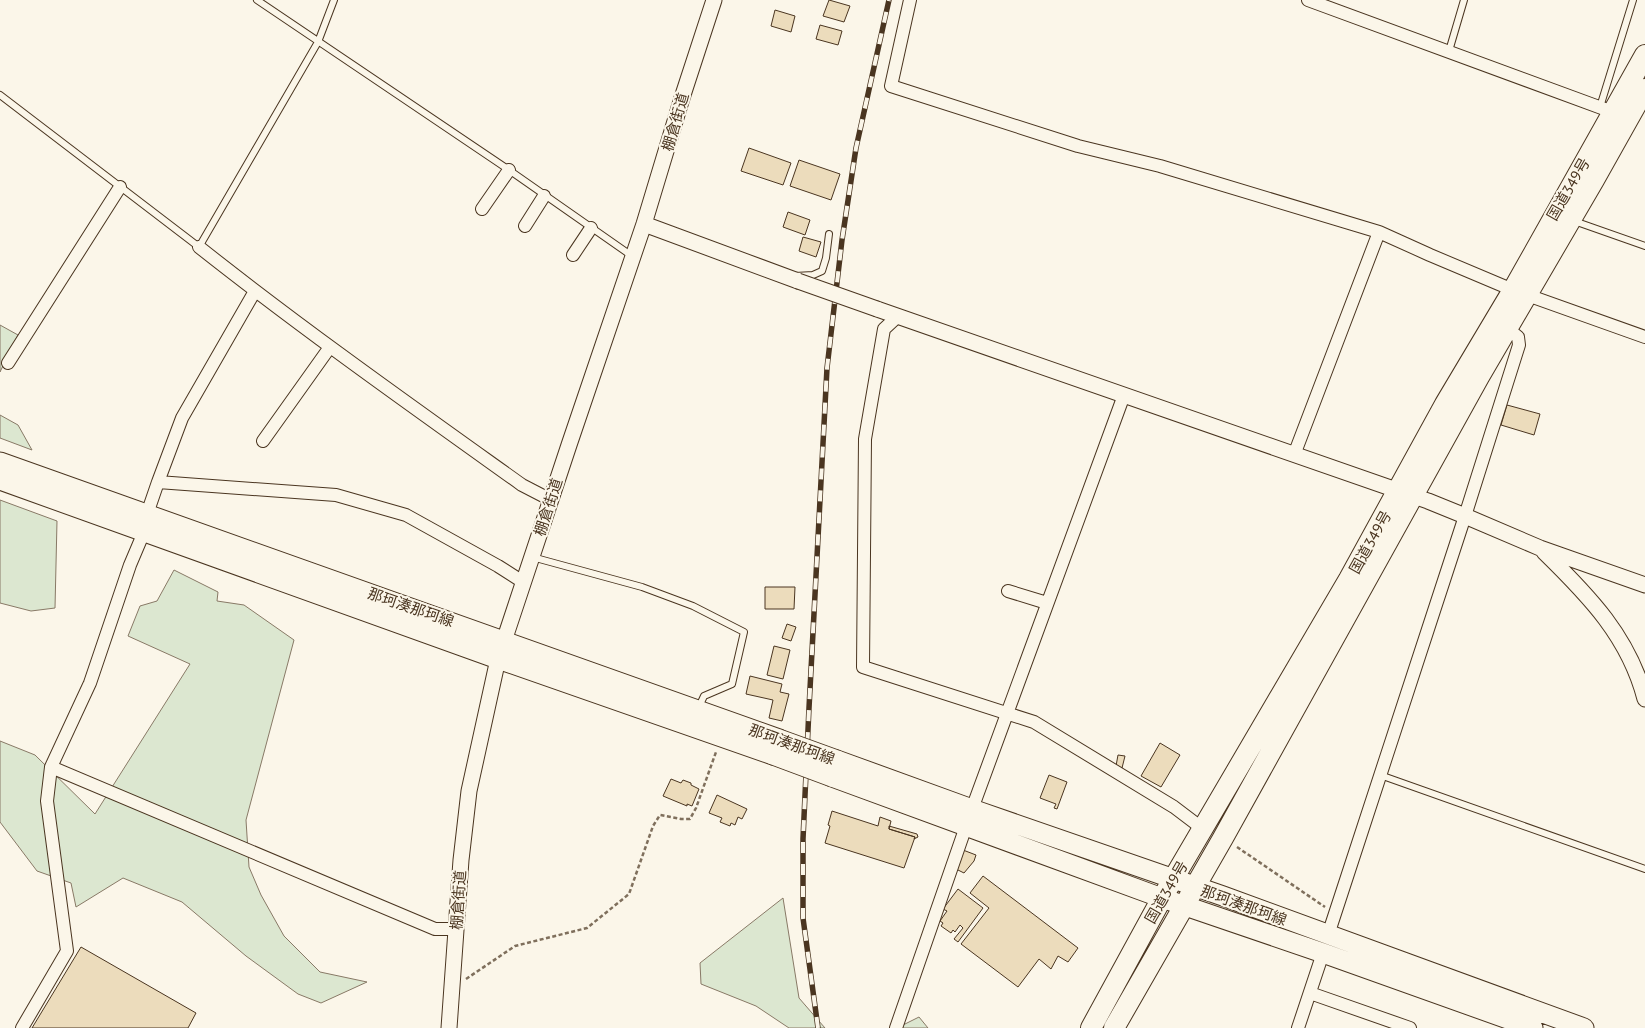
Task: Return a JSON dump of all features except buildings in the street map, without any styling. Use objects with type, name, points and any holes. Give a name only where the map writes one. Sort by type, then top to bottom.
[{"type":"highway","name":"国道349号","points":[[1092,1028],[1162,898],[1345,587],[1406,494],[1508,329],[1520,293],[1613,112],[1645,55]]},
{"type":"highway","name":"国道349号","points":[[1114,1028],[1223,838],[1406,494],[1445,404],[1571,220],[1613,112],[1645,89]]},
{"type":"main road","name":"那珂湊那珂線","points":[[0,462],[145,523],[498,660],[776,747],[969,817],[1195,887],[1325,944],[1533,1028]]},
{"type":"main road","name":"那珂湊那珂線","points":[[1,482],[145,523],[504,641],[698,710],[776,747]]},
{"type":"main road","name":"那珂湊那珂線","points":[[969,817],[1162,898],[1325,944],[1584,1028]]},
{"type":"street","points":[[910,0],[890,86],[1078,146],[1160,166],[1379,232],[1520,293],[1645,337]]},
{"type":"street","points":[[1308,0],[1613,112]]},
{"type":"street","name":"棚倉街道","points":[[449,1028],[461,860],[469,791],[498,660],[644,224],[711,1]]},
{"type":"street","points":[[482,209],[509,170]]},
{"type":"street","points":[[8,363],[120,186]]},
{"type":"street","points":[[525,226],[544,196]]},
{"type":"street","points":[[644,224],[876,309],[1406,494],[1465,516],[1540,548],[1645,585]]},
{"type":"street","points":[[573,255],[591,228]]},
{"type":"street","points":[[1294,455],[1379,232]]},
{"type":"street","points":[[199,247],[255,291],[522,485],[551,500]]},
{"type":"street","points":[[22,1028],[67,951],[47,801],[51,767],[90,683],[158,482],[182,418],[255,291]]},
{"type":"street","points":[[898,316],[884,329],[865,439],[863,667],[1034,722],[1174,807],[1203,829]]},
{"type":"street","points":[[1298,1028],[1519,345],[1518,337],[1508,329]]},
{"type":"street","points":[[263,441],[330,346]]},
{"type":"street","points":[[896,1028],[969,817],[1124,395]]},
{"type":"street","points":[[158,482],[336,495],[406,515],[523,582]]},
{"type":"street","points":[[1540,548],[1578,586],[1605,617],[1624,645],[1636,669],[1645,699]]},
{"type":"street","points":[[1008,591],[1047,603]]},
{"type":"street","points":[[51,767],[435,929],[456,930]]},
{"type":"street","points":[[1310,993],[1410,1028]]},
{"type":"lane","points":[[257,0],[509,170],[633,257]]},
{"type":"lane","points":[[0,95],[199,247],[318,42],[334,0]]},
{"type":"lane","points":[[1449,51],[1464,0]]},
{"type":"lane","points":[[1613,112],[1633,0]]},
{"type":"lane","points":[[1571,220],[1645,246]]},
{"type":"lane","points":[[792,278],[813,275],[822,271],[826,258],[829,234]]},
{"type":"lane","points":[[532,557],[642,587],[693,606],[744,632],[732,684],[704,696],[698,710]]},
{"type":"lane","points":[[1379,775],[1645,869]]},
{"type":"path","points":[[452,983],[469,978],[515,946],[588,928],[629,894],[653,826],[660,815],[690,819],[716,754]]},
{"type":"path","points":[[1223,838],[1335,914]]},
{"type":"green space","points":[[0,325],[18,335],[0,372]]},
{"type":"green space","points":[[0,415],[18,425],[32,450],[0,438]]},
{"type":"green space","points":[[0,500],[57,521],[55,608],[31,611],[0,603]]},
{"type":"green space","points":[[174,570],[218,592],[217,601],[244,605],[294,640],[246,820],[249,867],[261,895],[284,936],[320,972],[367,982],[321,1003],[298,994],[246,956],[182,902],[123,878],[76,907],[71,883],[37,871],[0,822],[0,741],[35,755],[95,814],[190,664],[128,636],[140,606],[157,601]]},
{"type":"green space","points":[[783,898],[799,998],[825,1028],[789,1028],[756,1006],[701,984],[700,963]]},
{"type":"green space","points":[[919,1017],[928,1028],[897,1028]]},
{"type":"railway","points":[[818,1028],[803,918],[803,839],[827,368],[842,240],[856,148],[889,0]]}]
